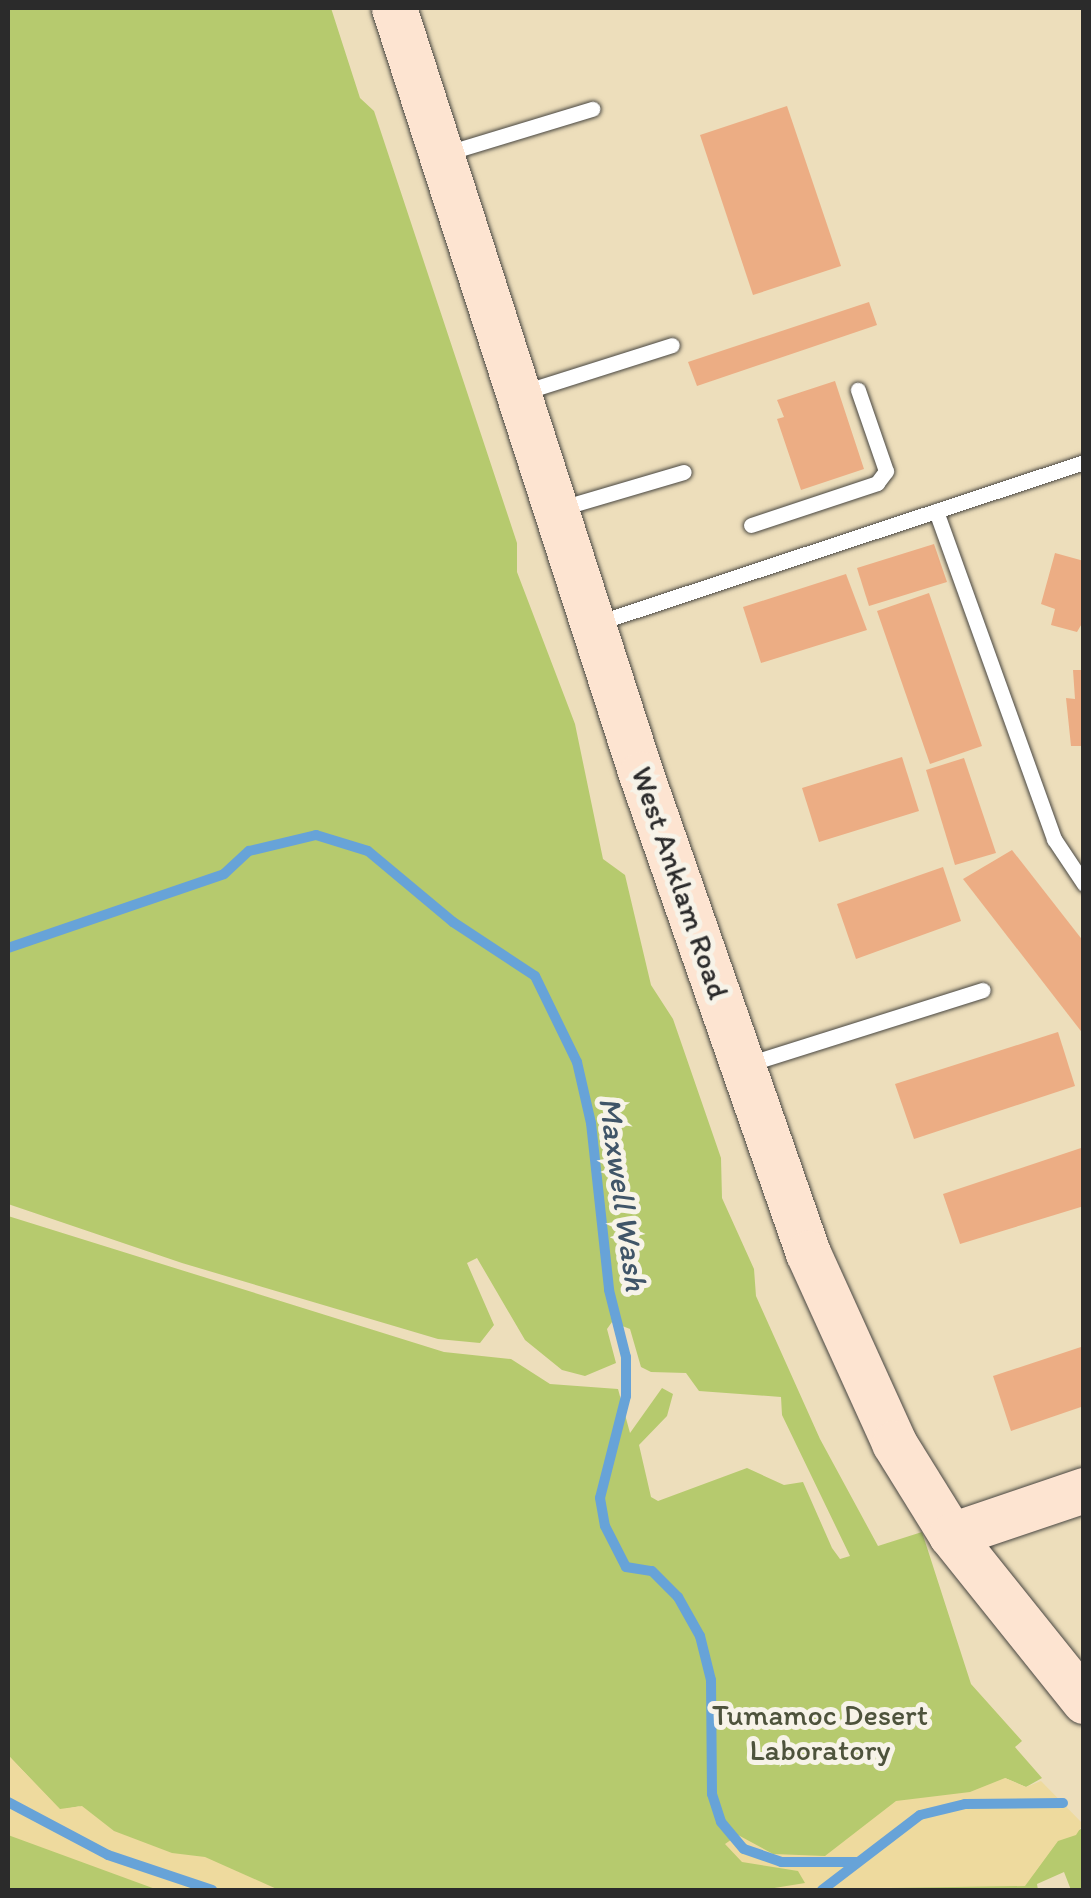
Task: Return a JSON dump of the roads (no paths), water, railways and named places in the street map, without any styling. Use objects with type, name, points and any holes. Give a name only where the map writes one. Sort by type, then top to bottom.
[{"type":"main road","name":"West Anklam Road","points":[[394,8],[593,624],[808,1252],[894,1442],[951,1535],[1084,1701]]},
{"type":"main road","points":[[951,1535],[1084,1490]]},
{"type":"lane","points":[[442,155],[592,109]]},
{"type":"lane","points":[[518,394],[672,345]]},
{"type":"lane","points":[[751,524],[877,483],[886,471],[858,390]]},
{"type":"lane","points":[[593,624],[1084,462]]},
{"type":"lane","points":[[556,510],[684,472]]},
{"type":"lane","points":[[936,511],[1054,839],[1084,884]]},
{"type":"lane","points":[[744,1065],[983,990]]},
{"type":"waterway","name":"Maxwell Wash","points":[[8,948],[224,874],[249,851],[316,835],[368,851],[453,922],[535,976],[577,1062],[591,1123],[609,1290],[626,1357],[626,1396],[600,1498],[605,1526],[626,1567],[652,1571],[678,1597],[700,1636],[711,1680],[712,1794],[721,1822],[744,1849],[781,1862],[856,1862]]},
{"type":"waterway","points":[[8,1802],[108,1855],[212,1890]]},
{"type":"waterway","points":[[822,1890],[920,1815],[965,1804],[1063,1803]]},
{"type":"park label","name":"Tumamoc Desert Laboratory","points":[[820,1732]]}]
